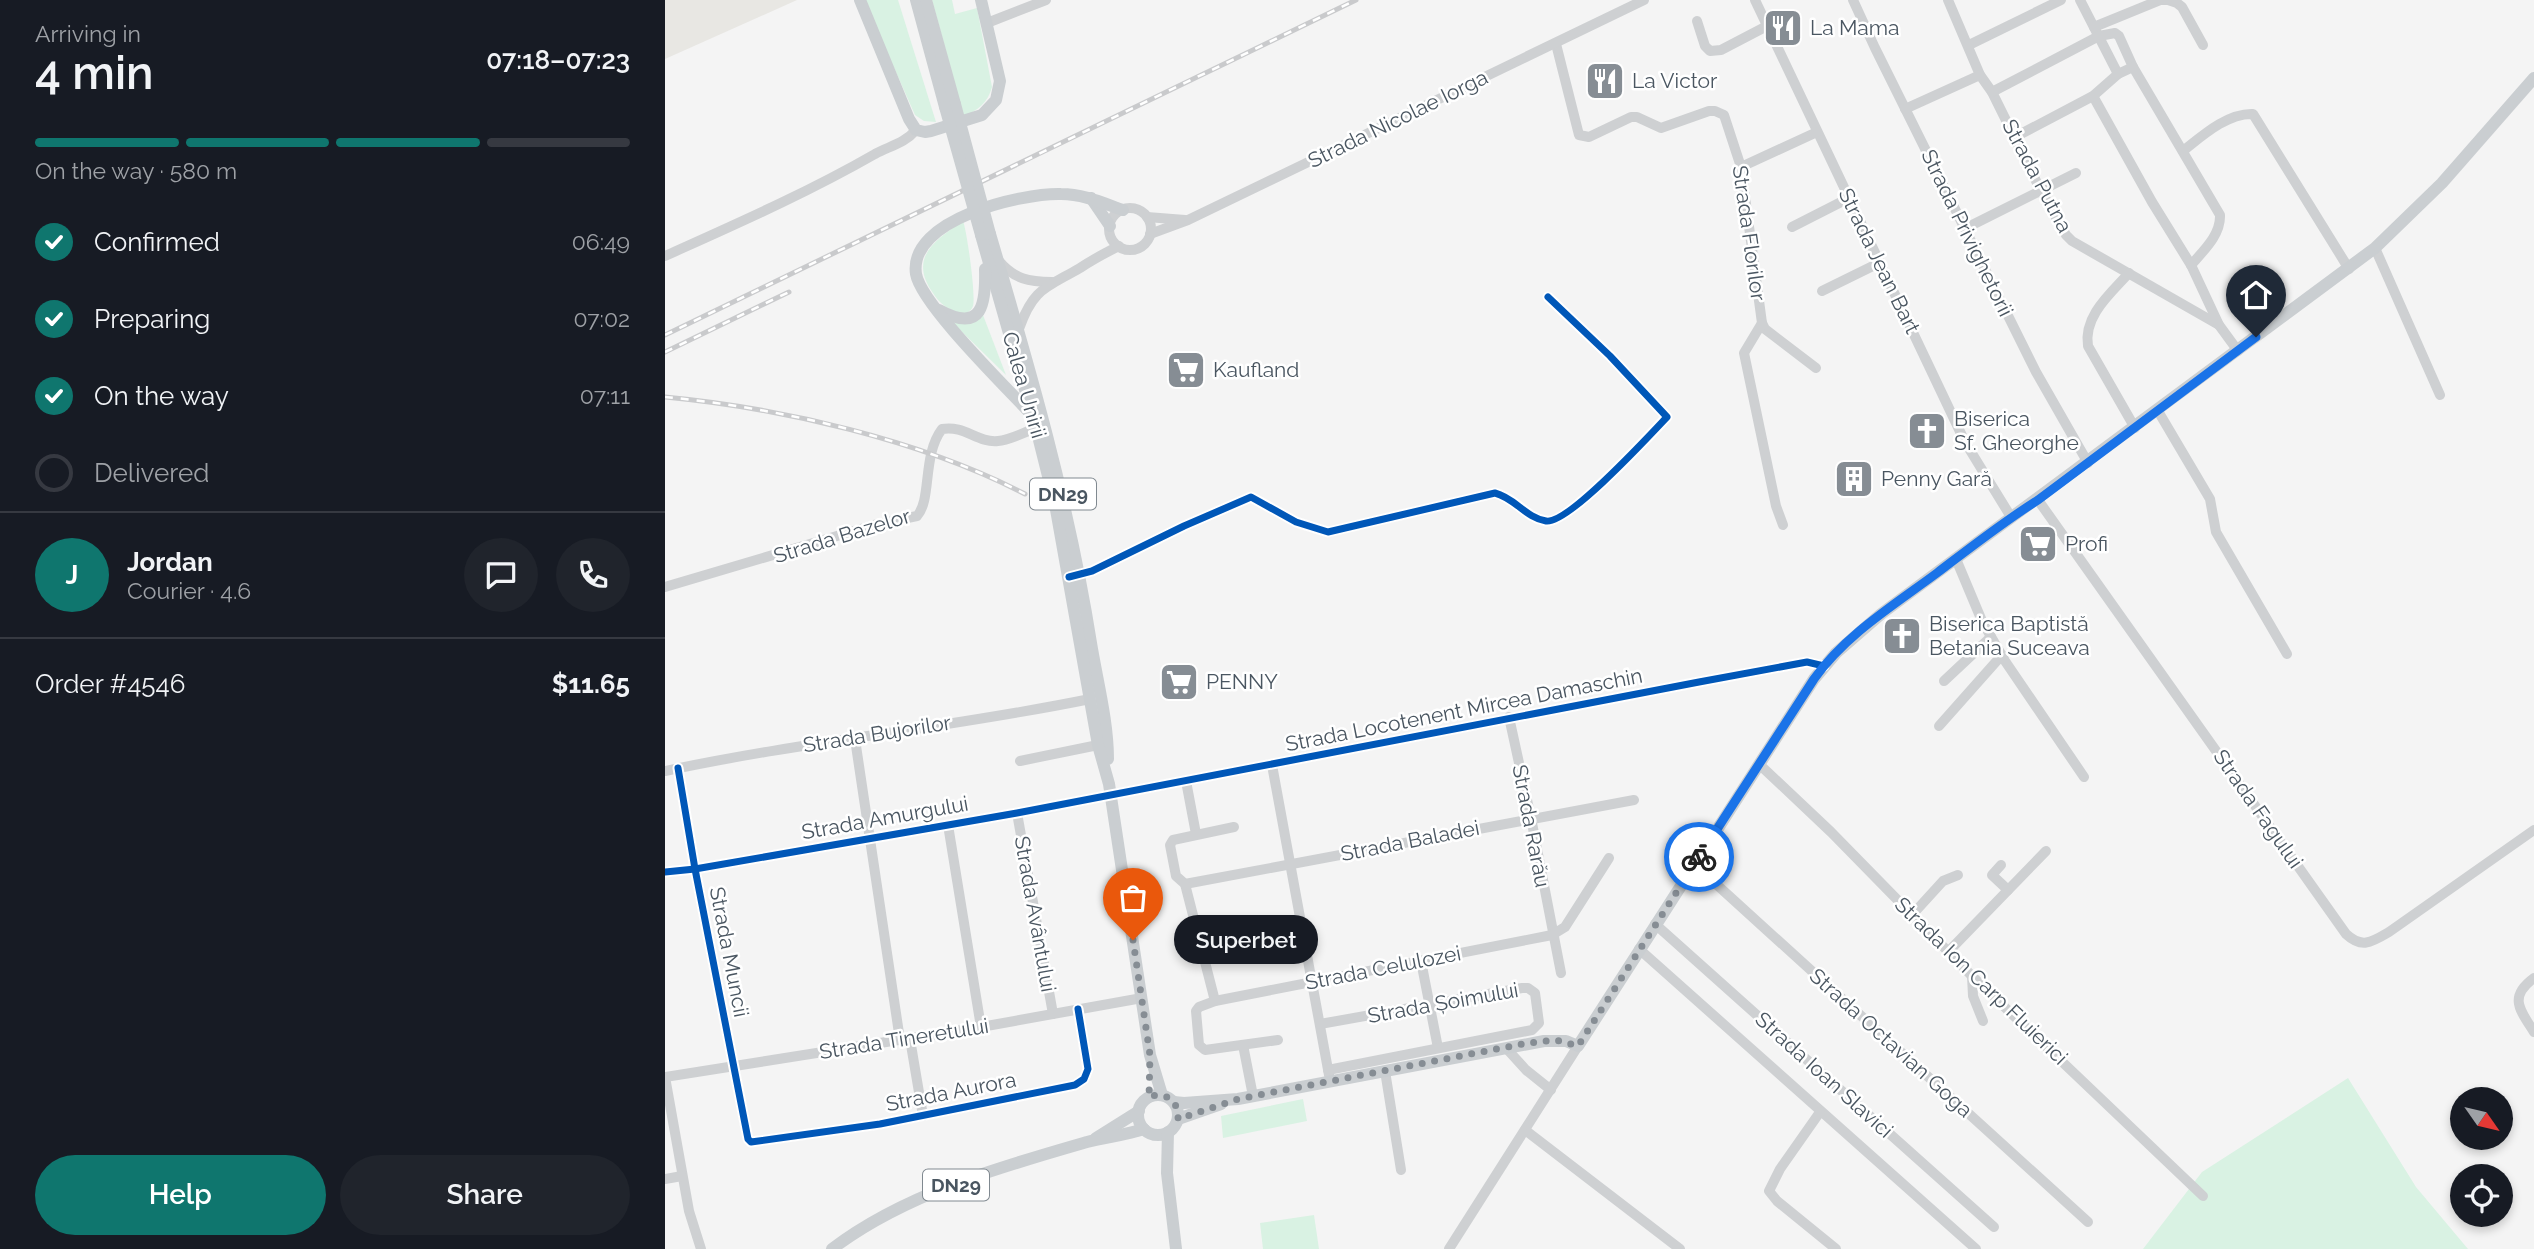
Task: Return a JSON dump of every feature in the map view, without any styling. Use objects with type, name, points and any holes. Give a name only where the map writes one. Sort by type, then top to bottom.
[{"type":"main road","points":[[860,0],[909,119],[916,130],[925,132],[976,118],[993,105],[999,94],[1000,81],[981,0]]},
{"type":"main road","name":"Calea Unirii","points":[[916,0],[950,106],[993,259],[1075,575],[1108,749],[1107,777]]},
{"type":"main road","name":"Calea Unirii","points":[[926,0],[950,106]]},
{"type":"main road","points":[[1155,1096],[1184,1103],[1238,1099],[1329,1075],[1385,1071],[1544,1041],[1566,1041],[1578,1046],[1824,666],[1862,629],[2375,248],[2442,183],[2534,78]]},
{"type":"main road","points":[[1035,422],[933,307],[919,285],[916,263],[923,245],[952,221],[1028,197],[1064,194],[1091,198],[1123,209]]},
{"type":"main road","points":[[1091,198],[1110,231]]},
{"type":"main road","points":[[933,307],[957,318],[975,314],[981,309],[986,296],[984,271],[993,259]]},
{"type":"main road","name":"Calea Unirii","points":[[993,259],[1019,329],[1065,499],[1090,699],[1111,796],[1155,1096]]},
{"type":"main road","name":"DN29","points":[[1090,1142],[1139,1111],[1144,1101],[1155,1096]]},
{"type":"main road","points":[[1178,1119],[1238,1099]]},
{"type":"main road","points":[[1174,1102],[1179,1113],[1178,1119],[1168,1132],[1167,1173],[1176,1249]]},
{"type":"main road","points":[[1139,1111],[1140,1124],[1149,1132],[1167,1173]]},
{"type":"main road","name":"DN29","points":[[832,1249],[869,1223],[923,1197],[1090,1142],[1149,1132],[1168,1132]]},
{"type":"street","points":[[987,23],[1046,0]]},
{"type":"street","name":"Strada Nicolae Iorga","points":[[1019,329],[1032,300],[1052,282],[1090,260],[1119,246],[1128,250],[1138,248],[1144,245],[1150,234],[1188,220],[1644,0]]},
{"type":"street","name":"Strada Jean Bart","points":[[1755,0],[1965,442],[2011,517]]},
{"type":"street","name":"Strada Privighetorii","points":[[1853,0],[2036,372],[2088,463]]},
{"type":"street","name":"Strada Putna","points":[[1948,0],[1980,75],[1992,92],[2041,191],[2072,241],[2219,325]]},
{"type":"street","points":[[1969,45],[2061,0]]},
{"type":"street","points":[[2080,0],[2118,74]]},
{"type":"street","points":[[1992,92],[2097,32],[2160,0],[2177,3],[2182,7],[2203,45]]},
{"type":"street","points":[[1697,21],[1705,46],[1710,51],[1721,50],[1767,26]]},
{"type":"street","points":[[2097,32],[2115,33],[2119,36],[2133,66],[2220,215],[2220,222],[2208,245],[2191,265]]},
{"type":"street","name":"Strada Florilor","points":[[1556,44],[1579,135],[1589,138],[1631,117],[1665,128],[1699,114],[1715,111],[1724,115],[1741,167],[1762,323],[1765,329],[1816,368]]},
{"type":"street","points":[[2015,137],[2093,96],[2118,74],[2133,66]]},
{"type":"street","points":[[1905,109],[1980,75]]},
{"type":"street","name":"Strada Putna","points":[[2093,96],[2152,202],[2191,265],[2219,325],[2238,351]]},
{"type":"street","points":[[2183,150],[2219,125],[2242,115],[2253,114],[2349,269]]},
{"type":"street","points":[[665,257],[821,184],[880,151],[900,143],[916,130]]},
{"type":"street","points":[[1741,167],[1817,132]]},
{"type":"street","points":[[1966,228],[2076,173]]},
{"type":"street","points":[[1792,227],[1849,198]]},
{"type":"street","points":[[1090,260],[1110,231],[1114,216],[1123,209],[1134,208],[1147,217],[1188,220]]},
{"type":"street","points":[[1147,217],[1150,234]]},
{"type":"street","points":[[1110,231],[1119,246]]},
{"type":"street","points":[[2375,248],[2440,395]]},
{"type":"street","points":[[993,259],[1024,280],[1052,282]]},
{"type":"street","points":[[1822,291],[1879,263]]},
{"type":"street","points":[[2129,273],[2098,308],[2086,337],[2088,346],[2134,428]]},
{"type":"street","points":[[1075,575],[1251,497],[1296,522],[1328,532],[1495,493],[1507,496],[1531,516],[1548,522],[1558,519],[1590,494],[1667,418],[1610,356],[1548,297]]},
{"type":"street","points":[[1762,323],[1744,352],[1776,506],[1783,525]]},
{"type":"street","points":[[2158,411],[2210,499],[2216,532],[2287,654]]},
{"type":"street","name":"Strada Bazelor","points":[[665,587],[874,525],[916,516],[924,503],[932,446],[942,429],[953,427],[985,440],[998,441],[1035,422]]},
{"type":"street","name":"Strada Fagului","points":[[2038,500],[2354,942],[2364,943],[2389,932],[2534,830]]},
{"type":"street","points":[[1956,559],[1991,637],[2084,776]]},
{"type":"street","points":[[1944,681],[1991,637]]},
{"type":"street","points":[[1939,726],[2002,655]]},
{"type":"street","name":"Strada Locotenent Mircea Damaschin","points":[[1111,796],[1807,662],[1824,666]]},
{"type":"street","name":"Strada Bujorilor","points":[[665,771],[757,752],[855,739],[1090,699]]},
{"type":"street","name":"Strada Rarău","points":[[1509,718],[1561,973]]},
{"type":"street","name":"Strada Amurgului","points":[[855,739],[869,839]]},
{"type":"street","points":[[1020,761],[1098,745]]},
{"type":"street","name":"Strada Ion Carp Fluierici","points":[[1759,764],[1972,976],[2203,1196]]},
{"type":"street","points":[[1272,765],[1329,1075],[1438,1048],[1421,961]]},
{"type":"street","name":"Strada Muncii","points":[[678,768],[733,1066],[748,1139],[751,1142]]},
{"type":"street","points":[[1186,780],[1196,834]]},
{"type":"street","name":"Strada Amurgului","points":[[665,872],[1111,796]]},
{"type":"street","name":"Strada Baladei","points":[[1185,884],[1635,800]]},
{"type":"street","name":"Strada Avântului","points":[[1017,813],[1053,1014]]},
{"type":"street","points":[[948,825],[981,1027]]},
{"type":"street","points":[[1234,827],[1171,842],[1176,876],[1185,884],[1215,1002],[1199,1007],[1196,1011],[1199,1045],[1205,1050],[1277,1040]]},
{"type":"street","points":[[869,839],[905,1040],[923,1116]]},
{"type":"street","points":[[1948,952],[2046,851]]},
{"type":"street","name":"Strada Rarău","points":[[1552,936],[1565,926],[1609,858]]},
{"type":"street","name":"Strada Octavian Goga","points":[[1695,864],[2088,1222]]},
{"type":"street","points":[[2001,865],[1992,875],[2008,890]]},
{"type":"street","points":[[1912,915],[1943,881],[1958,874]]},
{"type":"street","name":"Strada Ioan Slavici","points":[[1655,924],[1994,1227]]},
{"type":"street","name":"Strada Celulozei","points":[[1215,1002],[1552,936]]},
{"type":"street","points":[[1639,949],[1976,1249]]},
{"type":"street","points":[[1972,976],[1973,996],[1983,1021]]},
{"type":"street","points":[[2534,978],[2524,985],[2518,1001],[2520,1011],[2534,1032]]},
{"type":"street","name":"Strada Șoimului","points":[[1320,1024],[1528,988],[1535,993],[1539,1023],[1532,1030],[1438,1048]]},
{"type":"street","name":"Strada Tineretului","points":[[665,1077],[905,1040],[1142,998]]},
{"type":"street","name":"Strada Aurora","points":[[751,1142],[923,1116],[1080,1083],[1088,1069],[1078,1009]]},
{"type":"street","points":[[1243,1045],[1253,1096]]},
{"type":"street","points":[[1449,1249],[1578,1046]]},
{"type":"street","points":[[1506,1048],[1526,1070],[1551,1090]]},
{"type":"street","points":[[1385,1071],[1401,1170]]},
{"type":"street","points":[[665,1077],[688,1211],[701,1249]]},
{"type":"street","points":[[1820,1112],[1780,1169],[1769,1191],[1777,1201],[1836,1249]]},
{"type":"street","points":[[1525,1130],[1680,1249]]},
{"type":"street","points":[[665,1179],[683,1176]]},
{"type":"shaded area","points":[[665,0],[797,0],[665,59]]},
{"type":"green space","points":[[864,0],[898,0],[936,122],[924,121],[915,115]]},
{"type":"green space","points":[[932,0],[952,0],[955,14],[977,8],[992,87],[981,105],[964,117]]},
{"type":"green space","points":[[963,221],[974,300],[973,306],[965,314],[949,309],[938,300],[925,278],[923,267],[929,250]]},
{"type":"green space","points":[[983,315],[1006,375],[951,321]]},
{"type":"green space","points":[[2348,1078],[2416,1187],[2468,1249],[2143,1249],[2202,1172]]},
{"type":"green space","points":[[1303,1099],[1307,1121],[1223,1138],[1221,1116]]},
{"type":"green space","points":[[1314,1215],[1319,1249],[1263,1249],[1260,1223]]},
{"type":"railway","points":[[665,335],[1356,0]]},
{"type":"railway","points":[[665,352],[789,292]]},
{"type":"railway","points":[[665,397],[756,409],[850,429],[941,458],[1025,494]]},
{"type":"cycle path","points":[[1069,577],[1092,571],[1251,497],[1296,522],[1328,532],[1495,493],[1539,519],[1546,521],[1556,518],[1608,478],[1667,417],[1610,356],[1548,297]]},
{"type":"cycle path","points":[[665,872],[1017,813],[1807,662],[1824,666]]},
{"type":"cycle path","points":[[678,768],[695,869],[748,1139],[751,1142],[880,1124],[1075,1085],[1084,1079],[1088,1069],[1078,1009]]},
{"type":"way so far","points":[[1133,940],[1150,1055],[1149,1097],[1162,1095],[1170,1098],[1177,1107],[1178,1119],[1238,1099],[1528,1043],[1556,1040],[1578,1046],[1699,857]]},
{"type":"place","name":"La Mama","points":[[1783,28]]},
{"type":"place","name":"La Victor","points":[[1605,81]]},
{"type":"place","name":"Kaufland","points":[[1186,370]]},
{"type":"place","name":"Biserica Sf. Gheorghe","points":[[1927,431]]},
{"type":"place","name":"Penny Gară","points":[[1854,479]]},
{"type":"place","name":"Profi","points":[[2038,544]]},
{"type":"place","name":"Biserica Baptistă Betania Suceava","points":[[1902,636]]},
{"type":"place","name":"PENNY","points":[[1179,682]]},
{"type":"place","name":"Superbet","points":[[1133,940]]},
{"type":"route","points":[[1699,857],[1814,679],[1836,653],[1881,614],[2256,337]]}]
